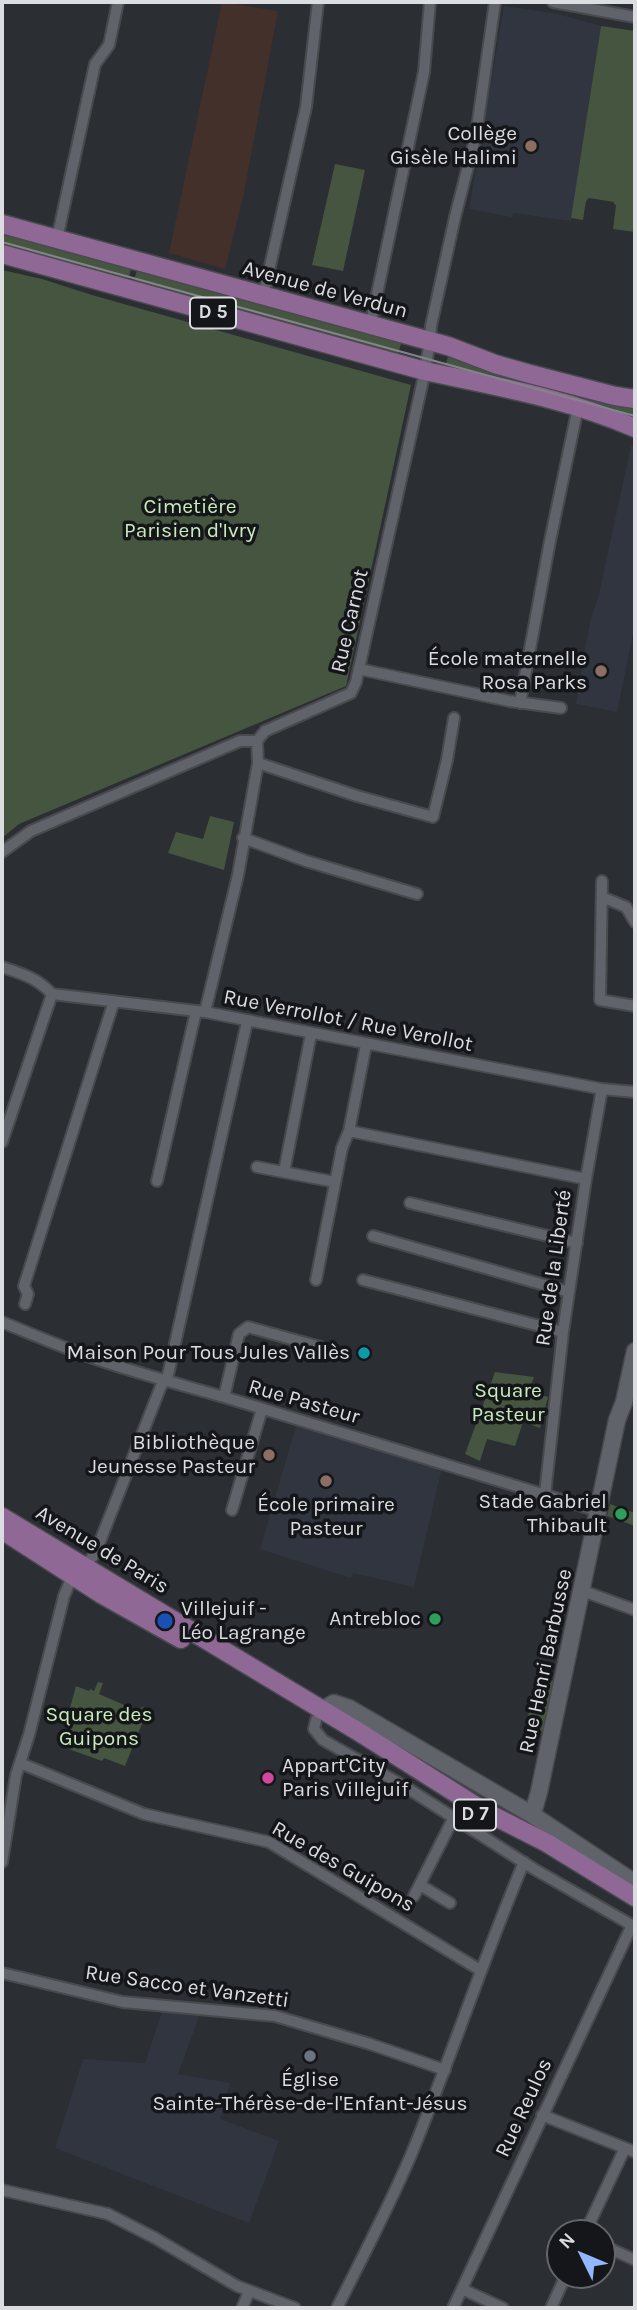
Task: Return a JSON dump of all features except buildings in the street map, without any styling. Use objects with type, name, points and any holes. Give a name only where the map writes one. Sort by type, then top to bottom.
[{"type":"main road","name":"Avenue de Verdun","points":[[2,224],[430,342],[530,374],[635,399]]},
{"type":"main road","name":"D 5","points":[[2,254],[425,371],[473,380],[578,407]]},
{"type":"main road","points":[[578,407],[606,415],[635,428]]},
{"type":"main road","name":"Rue Henri Barbusse","points":[[531,1814],[536,1807],[617,1420],[631,1389],[635,1352]]},
{"type":"main road","name":"Avenue de Paris","points":[[2,1517],[80,1571]]},
{"type":"main road","name":"Avenue de Paris","points":[[2,1530],[80,1571],[319,1715],[484,1811],[529,1833],[635,1897]]},
{"type":"main road","points":[[319,1715],[334,1703],[343,1704],[531,1814],[635,1883]]},
{"type":"main road","name":"Avenue de Paris","points":[[319,1715],[484,1821],[525,1840],[634,1920]]},
{"type":"street","points":[[57,239],[95,64],[109,45],[118,2]]},
{"type":"street","points":[[263,297],[306,107],[318,2]]},
{"type":"street","points":[[370,327],[424,72],[430,2]]},
{"type":"street","name":"Rue Carnot","points":[[2,852],[31,831],[240,741],[257,741],[265,731],[351,693],[359,669],[425,371],[431,326],[455,217],[476,135],[495,2]]},
{"type":"street","points":[[553,2],[635,17]]},
{"type":"street","points":[[520,703],[578,407]]},
{"type":"street","points":[[359,669],[520,703],[561,708]]},
{"type":"street","points":[[258,764],[433,817],[454,718]]},
{"type":"street","points":[[157,1181],[238,875],[258,764],[257,741]]},
{"type":"street","points":[[243,838],[306,861],[418,894]]},
{"type":"street","points":[[602,881],[600,1000],[635,1006]]},
{"type":"street","points":[[602,897],[626,906],[635,922]]},
{"type":"street","points":[[2,967],[41,982],[52,994],[2,1142]]},
{"type":"street","name":"Rue Verrollot / Rue Verollot","points":[[52,994],[200,1012],[602,1089],[635,1092]]},
{"type":"street","points":[[25,1304],[28,1294],[24,1286],[114,1001]]},
{"type":"street","points":[[2,1862],[16,1775],[64,1596],[95,1554],[160,1386],[168,1375],[247,1022]]},
{"type":"street","points":[[284,1172],[311,1034]]},
{"type":"street","points":[[316,1280],[366,1045]]},
{"type":"street","name":"Rue de la Liberté","points":[[545,1494],[569,1293],[602,1089]]},
{"type":"street","points":[[349,1131],[586,1180]]},
{"type":"street","points":[[257,1167],[335,1182]]},
{"type":"street","points":[[410,1203],[577,1243]]},
{"type":"street","points":[[373,1236],[569,1293]]},
{"type":"street","points":[[363,1280],[564,1332]]},
{"type":"street","name":"Rue Pasteur","points":[[2,1322],[98,1360],[164,1382],[224,1397],[598,1511]]},
{"type":"street","points":[[224,1397],[239,1334],[248,1327],[324,1348]]},
{"type":"street","points":[[232,1510],[262,1409]]},
{"type":"street","points":[[583,1591],[635,1610]]},
{"type":"street","name":"Avenue de Paris","points":[[319,1715],[314,1729],[323,1740],[454,1817],[524,1862],[634,1920]]},
{"type":"street","name":"Rue des Guipons","points":[[20,1763],[144,1814],[269,1842],[480,1970]]},
{"type":"street","points":[[414,1896],[454,1817]]},
{"type":"street","points":[[337,2308],[410,2157],[445,2070],[480,1970],[524,1862]]},
{"type":"street","points":[[420,1885],[450,1903]]},
{"type":"street","name":"Rue Reulos","points":[[453,2308],[634,1920]]},
{"type":"street","name":"Rue Sacco et Vanzetti","points":[[2,1973],[123,2002],[275,2016],[445,2070]]},
{"type":"street","points":[[542,2115],[630,2150],[593,2219]]},
{"type":"street","points":[[2,2190],[108,2214],[248,2292],[295,2308]]},
{"type":"street","points":[[616,2251],[635,2260]]},
{"type":"street","points":[[551,2308],[560,2289]]},
{"type":"street","points":[[462,2290],[503,2308]]},
{"type":"street","points":[[242,2308],[248,2292]]},
{"type":"shaded area","points":[[222,2],[278,11],[244,193],[225,269],[169,253]]},
{"type":"shaded area","name":"Collège Gisèle Halimi","points":[[504,6],[558,14],[601,26],[571,221],[513,213],[512,217],[469,209]]},
{"type":"shaded area","points":[[631,446],[635,447],[635,624],[617,712],[576,704],[591,618],[598,598]]},
{"type":"shaded area","points":[[296,1426],[442,1468],[414,1587],[353,1573],[351,1578],[260,1549]]},
{"type":"shaded area","points":[[163,2009],[200,2014],[178,2074],[230,2083],[220,2119],[279,2141],[249,2223],[55,2148],[83,2059],[145,2063]]},
{"type":"green space","points":[[601,26],[635,31],[635,232],[613,229],[616,205],[614,202],[589,198],[586,201],[583,220],[571,218]]},
{"type":"green space","points":[[335,164],[365,170],[343,271],[312,265]]},
{"type":"green space","points":[[2,229],[132,265],[127,285],[2,251]]},
{"type":"green space","points":[[138,267],[402,340],[397,358],[132,287]]},
{"type":"green space","name":"Cimetière Parisien d'Ivry","points":[[2,270],[42,279],[411,385],[346,686],[19,824],[2,838]]},
{"type":"green space","points":[[448,357],[635,407],[635,418],[445,367]]},
{"type":"green space","points":[[210,816],[234,822],[224,870],[168,853],[176,832],[203,839]]},
{"type":"green space","name":"Square Pasteur","points":[[495,1372],[534,1377],[531,1385],[527,1384],[526,1388],[548,1397],[540,1428],[523,1422],[515,1446],[487,1439],[480,1461],[465,1454]]},
{"type":"green space","name":"Stade Gabriel Thibault","points":[[610,1504],[635,1513],[635,1526],[607,1516]]},
{"type":"green space","points":[[537,1675],[554,1681],[543,1732],[526,1726]]},
{"type":"green space","name":"Square des Guipons","points":[[98,1682],[103,1683],[99,1694],[138,1711],[142,1707],[148,1709],[125,1766],[60,1746],[64,1731],[62,1730],[67,1728],[71,1712],[68,1708],[76,1686],[94,1691]]},
{"type":"tram line","points":[[2,242],[635,416]]},
{"type":"place","name":"Collège Gisèle Halimi","points":[[531,146]]},
{"type":"place","name":"École maternelle Rosa Parks","points":[[601,671]]},
{"type":"place","name":"Maison Pour Tous Jules Vallès","points":[[364,1353]]},
{"type":"place","name":"Bibliothèque Jeunesse Pasteur","points":[[269,1455]]},
{"type":"place","name":"École primaire Pasteur","points":[[326,1481]]},
{"type":"place","name":"Stade Gabriel Thibault","points":[[621,1514]]},
{"type":"place","name":"Antrebloc","points":[[435,1619]]},
{"type":"place","name":"Villejuif - Léo Lagrange","points":[[165,1621]]},
{"type":"place","name":"Appart'City Paris Villejuif","points":[[268,1778]]},
{"type":"place","name":"Église Sainte-Thérèse-de-l'Enfant-Jésus","points":[[310,2056]]}]
